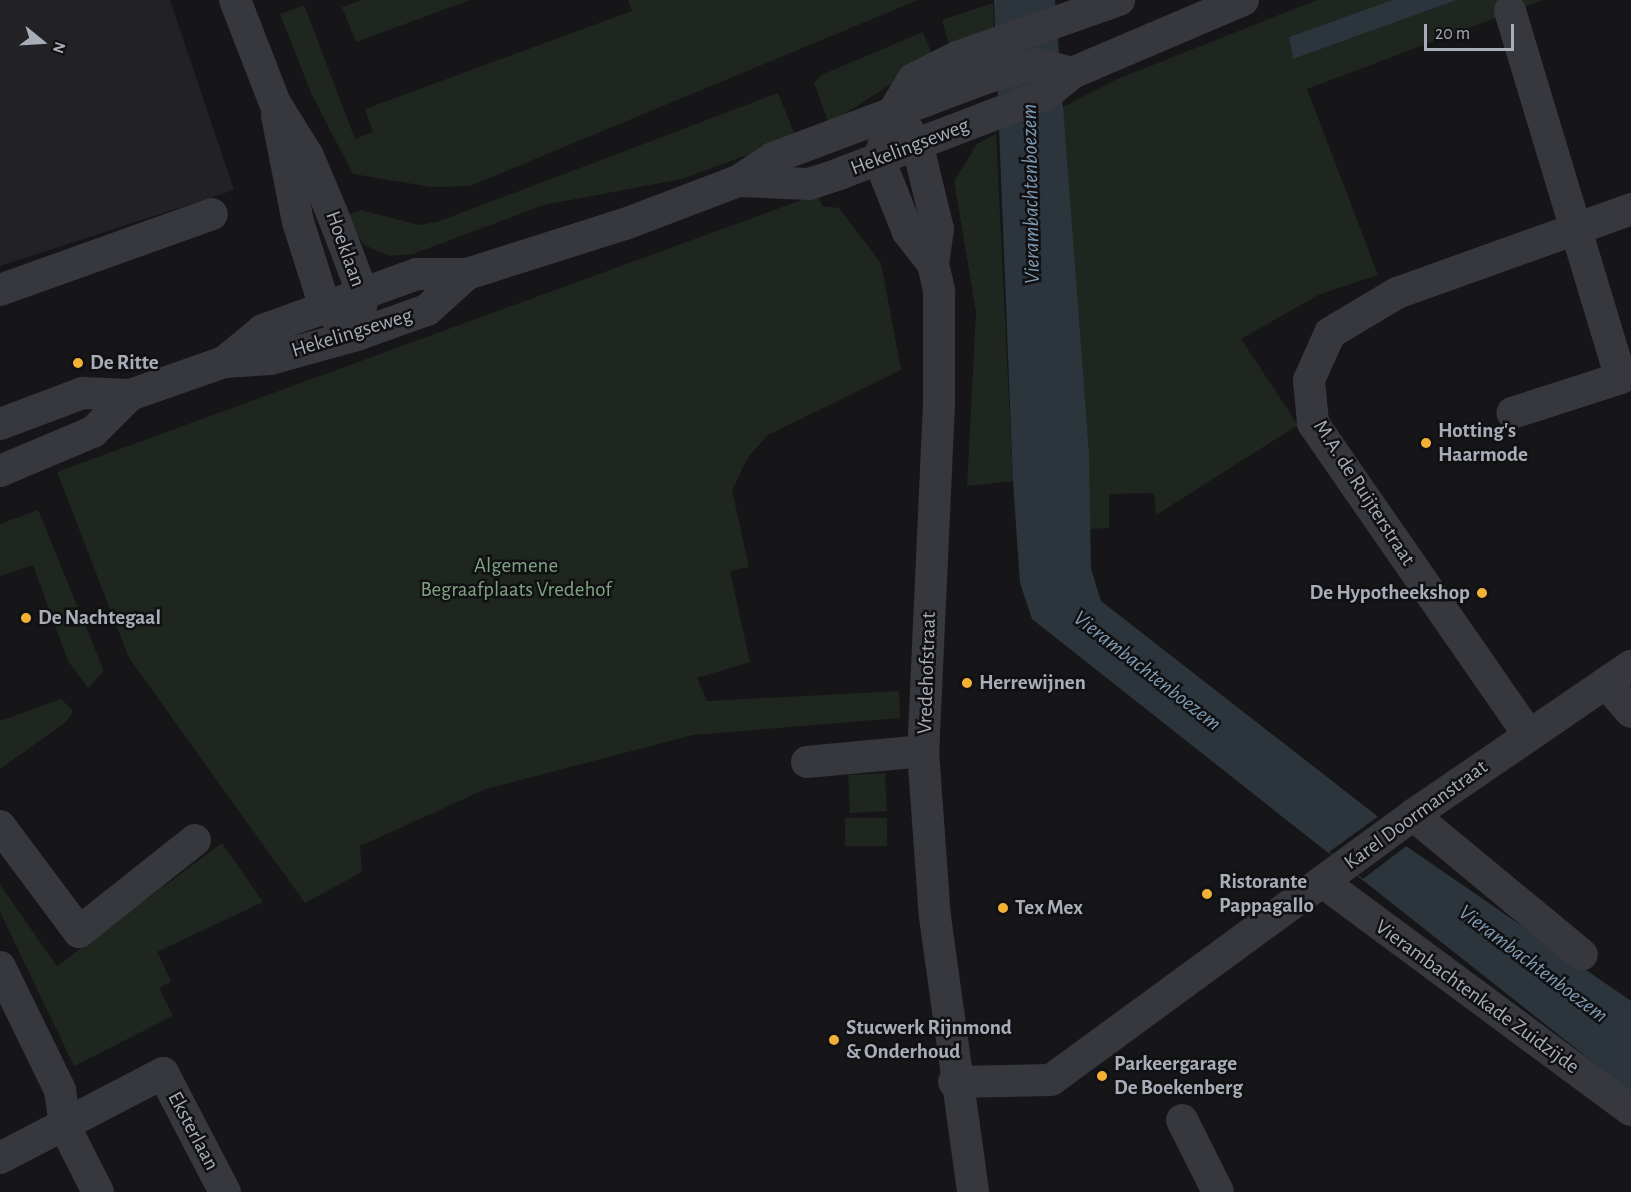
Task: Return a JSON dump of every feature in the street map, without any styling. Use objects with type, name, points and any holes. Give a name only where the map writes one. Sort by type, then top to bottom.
[{"type":"street","name":"Hoeklaan","points":[[235,0],[275,103],[308,156],[363,294],[357,335]]},
{"type":"street","name":"Hekelingseweg","points":[[738,181],[808,184],[879,159],[1045,95],[1072,73],[1243,0]]},
{"type":"street","name":"Hekelingseweg","points":[[894,111],[913,79],[965,54],[1105,3]]},
{"type":"street","points":[[1510,11],[1621,378],[1512,413]]},
{"type":"street","name":"Hekelingseweg","points":[[224,362],[262,330],[417,274],[467,274],[738,181],[774,158],[989,77],[1038,64],[1072,73]]},
{"type":"street","name":"Hoeklaan","points":[[275,103],[285,169],[325,307],[357,335]]},
{"type":"street","points":[[879,159],[894,111]]},
{"type":"street","name":"Vredehofstraat","points":[[894,111],[917,143],[938,229],[933,264],[939,291],[939,404],[923,751],[954,1082],[973,1192]]},
{"type":"street","name":"Vredehofstraat","points":[[879,159],[908,231],[933,264]]},
{"type":"street","name":"M.A. de Ruijterstraat","points":[[1528,734],[1313,423],[1309,380],[1330,333],[1397,292],[1631,209]]},
{"type":"street","points":[[0,290],[212,214]]},
{"type":"street","name":"Hekelingseweg","points":[[0,424],[83,393],[130,395],[224,362],[270,359],[357,335],[427,310],[467,274]]},
{"type":"street","name":"Hekelingseweg","points":[[0,471],[93,432],[130,395]]},
{"type":"street","name":"Karel Doormanstraat","points":[[954,1082],[1051,1080],[1095,1066],[1330,878],[1407,820],[1528,734],[1631,666]]},
{"type":"street","points":[[1606,683],[1631,712]]},
{"type":"street","points":[[807,762],[923,751]]},
{"type":"street","points":[[1407,820],[1582,955]]},
{"type":"street","points":[[0,826],[78,932],[195,840]]},
{"type":"street","name":"Vierambachtenkade Zuidzijde","points":[[1330,878],[1631,1110]]},
{"type":"street","points":[[0,968],[60,1090],[65,1126],[98,1192]]},
{"type":"street","name":"Eksterlaan","points":[[65,1126],[163,1073],[225,1192]]},
{"type":"street","points":[[1182,1120],[1218,1192]]},
{"type":"street","points":[[0,1158],[65,1126]]},
{"type":"street","points":[[965,1192],[973,1192]]},
{"type":"shaded area","points":[[0,0],[170,0],[234,190],[0,266]]},
{"type":"green space","points":[[362,0],[470,0],[356,42],[342,7]]},
{"type":"green space","points":[[628,0],[918,0],[470,186],[431,187],[353,174],[311,93],[280,14],[304,5],[355,139],[373,132],[365,109],[632,11]]},
{"type":"green space","points":[[1317,0],[1392,0],[1289,37],[1293,59],[1457,0],[1543,0],[1307,89],[1378,275],[1318,295],[1241,339],[1298,425],[1156,515],[1154,493],[1109,494],[1109,528],[1089,529],[1089,453],[1061,108],[1115,80]]},
{"type":"green space","points":[[993,3],[994,31],[950,48],[942,20]]},
{"type":"green space","points":[[923,32],[933,57],[829,124],[814,83],[821,75]]},
{"type":"green space","points":[[778,93],[796,137],[682,179],[544,205],[413,254],[390,256],[364,245],[344,216],[361,210],[419,225],[437,222]]},
{"type":"green space","points":[[996,134],[1013,481],[967,486],[976,312],[954,181],[977,144]]},
{"type":"green space","name":"Algemene Begraafplaats Vredehof","points":[[818,194],[822,206],[839,208],[881,263],[901,370],[768,435],[748,457],[732,490],[749,567],[730,571],[750,662],[697,678],[707,701],[899,691],[900,718],[693,735],[486,789],[360,846],[362,872],[305,903],[129,658],[57,472]]},
{"type":"green space","points":[[38,510],[104,671],[88,688],[68,661],[33,565],[0,576],[0,524]]},
{"type":"green space","points":[[61,699],[73,711],[66,722],[0,769],[0,721]]},
{"type":"green space","points":[[885,773],[887,811],[850,813],[848,775]]},
{"type":"green space","points":[[845,818],[887,818],[887,846],[845,846]]},
{"type":"green space","points":[[222,843],[263,902],[157,952],[171,981],[159,988],[173,1016],[74,1066],[0,912],[0,885],[57,966]]},
{"type":"water","name":"Vierambachtenboezem","points":[[994,0],[1055,0],[1089,453],[1091,569],[1101,601],[1381,819],[1406,846],[1631,1001],[1631,1092],[1032,619],[1020,583],[1013,481]]},
{"type":"water","points":[[1392,0],[1457,0],[1293,59],[1289,37]]},
{"type":"pier","points":[[1380,815],[1409,844],[1363,879],[1329,852]]},
{"type":"place","name":"De Ritte","points":[[78,363]]},
{"type":"place","name":"Hotting's Haarmode","points":[[1426,443]]},
{"type":"place","name":"De Hypotheekshop","points":[[1482,593]]},
{"type":"place","name":"De Nachtegaal","points":[[26,618]]},
{"type":"place","name":"Herrewijnen","points":[[967,683]]},
{"type":"place","name":"Ristorante Pappagallo","points":[[1207,894]]},
{"type":"place","name":"Tex Mex","points":[[1003,908]]},
{"type":"place","name":"Stucwerk Rijnmond & Onderhoud","points":[[834,1040]]},
{"type":"place","name":"Parkeergarage De Boekenberg","points":[[1102,1076]]}]
